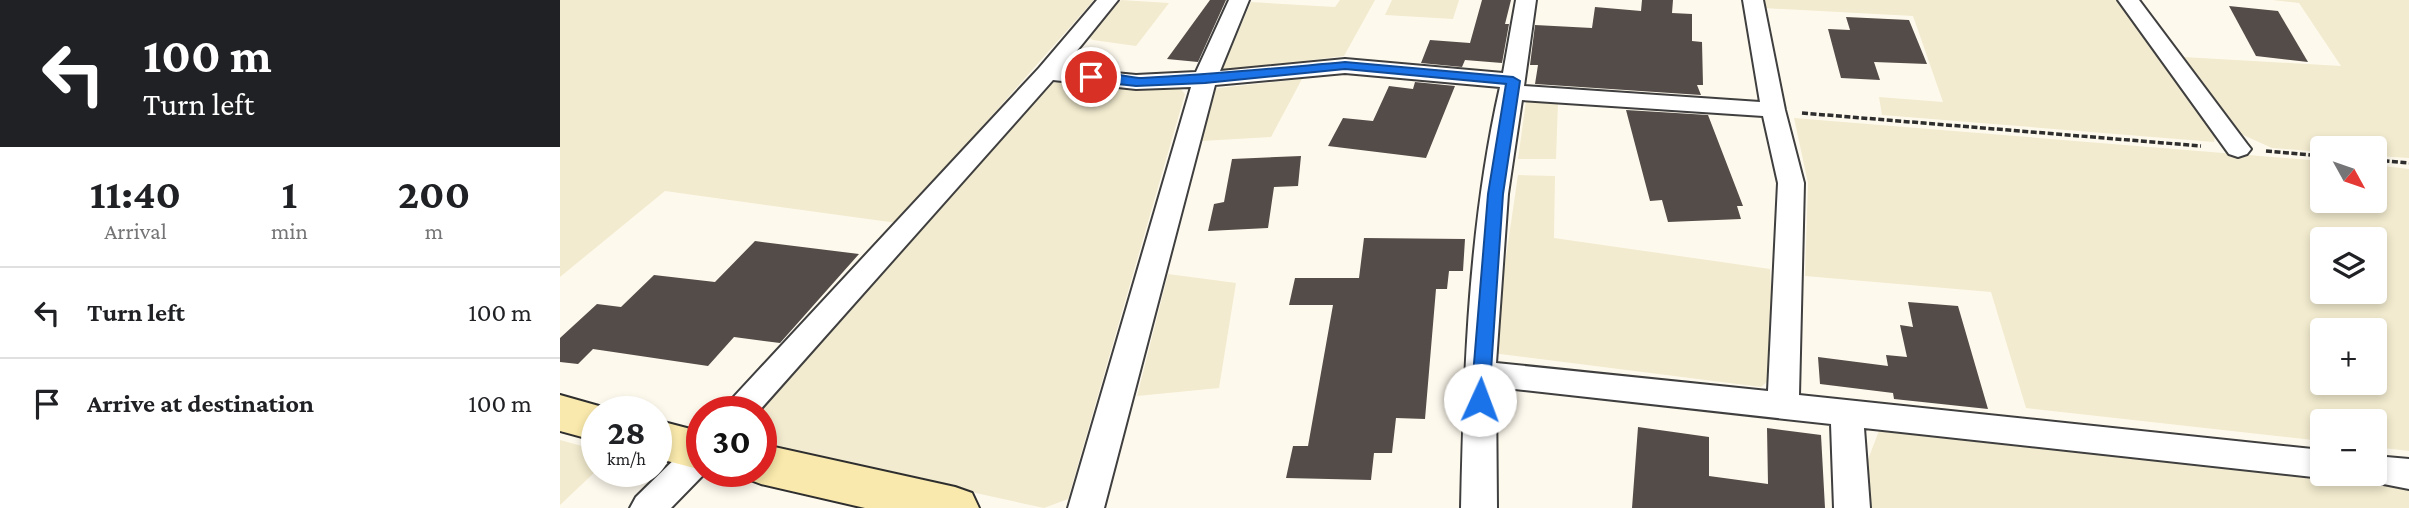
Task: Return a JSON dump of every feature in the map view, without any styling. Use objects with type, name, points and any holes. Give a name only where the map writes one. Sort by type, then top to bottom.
[{"type":"street","points":[[754,396],[1046,73],[1108,0]]},
{"type":"street","points":[[1086,508],[1205,79],[1238,0]]},
{"type":"street","points":[[1479,508],[1480,373],[1495,194],[1526,0]]},
{"type":"street","points":[[1753,0],[1773,110],[1791,183],[1783,404]]},
{"type":"street","points":[[2128,0],[2238,149]]},
{"type":"street","points":[[1046,73],[1136,82],[1205,79],[1345,66],[1512,87],[1773,110]]},
{"type":"street","points":[[1480,373],[2310,463]]},
{"type":"street","points":[[1847,412],[1852,508]]},
{"type":"street","points":[[560,413],[581,419]]},
{"type":"street","points":[[777,468],[955,508]]},
{"type":"street","points":[[648,508],[686,469]]},
{"type":"street","points":[[2387,471],[2409,474]]},
{"type":"path","points":[[1773,110],[2310,155]]},
{"type":"path","points":[[2387,161],[2409,163]]},
{"type":"shaded area","points":[[560,0],[1094,0],[897,223],[665,191],[560,277]]},
{"type":"shaded area","points":[[1121,0],[1169,3],[1136,46],[1088,37]]},
{"type":"shaded area","points":[[1340,0],[1375,0],[1344,56],[1221,71],[1251,2],[1335,7]]},
{"type":"shaded area","points":[[1392,0],[1459,0],[1453,19],[1385,15]]},
{"type":"shaded area","points":[[1762,0],[2118,0],[2215,136],[2214,142],[1882,115],[1879,97],[1943,102],[1913,16],[1763,8]]},
{"type":"shaded area","points":[[2272,0],[2409,0],[2409,158],[2387,157],[2387,136],[2310,136],[2310,151],[2272,148],[2243,135],[2183,57],[2341,66],[2299,3]]},
{"type":"shaded area","points":[[1302,79],[1271,137],[1202,141],[1210,89]]},
{"type":"shaded area","points":[[1062,80],[1133,90],[1180,88],[1185,94],[1068,499],[1044,508],[777,450],[777,396],[772,396],[1046,86]]},
{"type":"shaded area","points":[[1526,101],[1558,102],[1556,159],[1518,159]]},
{"type":"shaded area","points":[[1794,118],[2310,160],[2310,214],[2387,214],[2387,166],[2409,169],[2409,451],[2387,448],[2387,409],[2310,409],[2310,440],[2026,408],[1991,292],[1805,276],[1808,183]]},
{"type":"shaded area","points":[[1518,175],[1555,176],[1554,238],[1770,269],[1776,374],[1761,387],[1492,353]]},
{"type":"shaded area","points":[[1168,274],[1236,283],[1219,388],[1137,396]]},
{"type":"shaded area","points":[[1880,428],[2310,477],[2310,486],[2409,488],[2409,508],[1866,508],[1864,470]]},
{"type":"shaded area","points":[[560,440],[581,446],[581,485],[560,505]]},
{"type":"building","points":[[1210,0],[1226,0],[1198,62],[1167,59]]},
{"type":"building","points":[[1482,0],[1511,0],[1505,24],[1509,24],[1502,63],[1465,60],[1462,67],[1421,63],[1430,40],[1470,43]]},
{"type":"building","points":[[1642,0],[1673,0],[1672,13],[1692,14],[1692,41],[1702,42],[1703,85],[1697,85],[1701,95],[1535,84],[1538,65],[1530,65],[1535,25],[1592,28],[1595,7],[1641,11]]},
{"type":"building","points":[[2229,6],[2278,11],[2308,62],[2256,56]]},
{"type":"building","points":[[1846,17],[1909,20],[1927,64],[1874,62],[1880,80],[1841,78],[1828,29],[1850,30]]},
{"type":"building","points":[[1415,82],[1455,86],[1426,158],[1328,146],[1343,118],[1373,121],[1389,86],[1413,89]]},
{"type":"building","points":[[1626,110],[1708,115],[1743,206],[1737,206],[1741,219],[1668,222],[1662,200],[1650,201]]},
{"type":"building","points":[[1301,156],[1298,186],[1274,187],[1268,228],[1208,231],[1214,204],[1224,202],[1232,159]]},
{"type":"building","points":[[1364,238],[1465,239],[1463,271],[1449,271],[1447,289],[1436,289],[1425,419],[1396,418],[1392,453],[1374,453],[1371,480],[1286,478],[1293,446],[1308,446],[1333,305],[1289,305],[1295,278],[1359,278]]},
{"type":"building","points":[[755,241],[859,254],[780,343],[734,337],[708,366],[593,349],[578,364],[560,362],[560,338],[597,304],[621,307],[654,275],[715,282]]},
{"type":"building","points":[[1908,302],[1958,306],[1988,409],[1894,399],[1893,393],[1820,384],[1818,357],[1888,366],[1886,355],[1907,357],[1900,325],[1913,327]]},
{"type":"building","points":[[1638,427],[1709,437],[1709,476],[1768,484],[1767,428],[1821,435],[1825,508],[1632,508]]},
{"type":"route","points":[[1091,77],[1136,82],[1205,79],[1345,66],[1513,81],[1495,194],[1480,400]]}]
